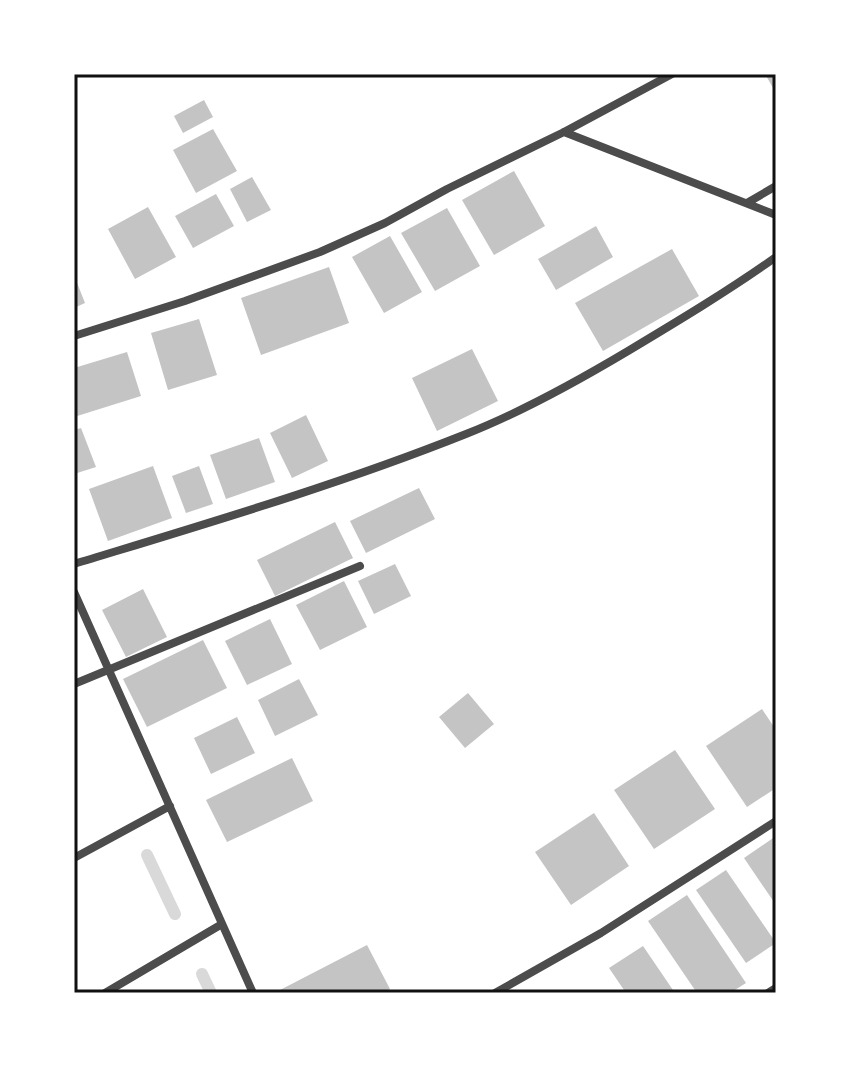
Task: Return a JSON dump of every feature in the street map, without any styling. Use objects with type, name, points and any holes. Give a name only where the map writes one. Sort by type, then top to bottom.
[{"type":"street","points":[[74,336],[185,301],[320,252],[385,223],[672,74]]},
{"type":"street","points":[[564,132],[776,215]]},
{"type":"street","points":[[747,203],[776,186]]},
{"type":"street","points":[[74,564],[353,476],[468,434],[577,382],[733,287],[776,257]]},
{"type":"street","points":[[74,684],[360,566]]},
{"type":"street","points":[[74,592],[253,993]]},
{"type":"street","points":[[74,858],[170,806]]},
{"type":"street","points":[[495,993],[601,933],[776,821]]},
{"type":"street","points":[[105,993],[222,924]]},
{"type":"street","points":[[768,993],[776,988]]},
{"type":"building","points":[[765,74],[776,74],[776,93]]},
{"type":"building","points":[[204,100],[213,117],[183,133],[174,116]]},
{"type":"building","points":[[213,129],[237,171],[196,193],[173,150]]},
{"type":"building","points":[[514,171],[545,226],[494,255],[462,200]]},
{"type":"building","points":[[252,177],[271,210],[247,222],[230,189]]},
{"type":"building","points":[[216,194],[234,226],[193,248],[175,216]]},
{"type":"building","points":[[148,207],[176,257],[135,279],[108,229]]},
{"type":"building","points":[[447,208],[480,266],[435,291],[401,233]]},
{"type":"building","points":[[596,226],[613,257],[556,290],[538,259]]},
{"type":"building","points":[[390,236],[422,292],[384,313],[352,257]]},
{"type":"building","points":[[672,249],[699,296],[603,351],[575,303]]},
{"type":"building","points":[[329,267],[349,323],[261,355],[241,298]]},
{"type":"building","points":[[74,275],[85,303],[74,308]]},
{"type":"building","points":[[199,319],[217,375],[168,390],[151,333]]},
{"type":"building","points":[[472,349],[498,401],[437,431],[412,378]]},
{"type":"building","points":[[127,352],[141,396],[74,417],[74,368]]},
{"type":"building","points":[[306,415],[328,461],[292,478],[270,433]]},
{"type":"building","points":[[81,428],[96,467],[74,474],[74,430]]},
{"type":"building","points":[[259,438],[275,482],[226,499],[210,455]]},
{"type":"building","points":[[153,466],[172,518],[108,541],[89,489]]},
{"type":"building","points":[[199,466],[213,504],[186,513],[172,476]]},
{"type":"building","points":[[419,488],[435,519],[366,553],[350,521]]},
{"type":"building","points":[[335,522],[353,558],[275,596],[257,560]]},
{"type":"building","points":[[395,564],[411,596],[374,614],[358,581]]},
{"type":"building","points":[[344,581],[367,627],[320,650],[296,605]]},
{"type":"building","points":[[143,589],[167,637],[126,657],[102,610]]},
{"type":"building","points":[[270,619],[292,664],[247,685],[225,641]]},
{"type":"building","points":[[203,640],[227,688],[147,727],[123,679]]},
{"type":"building","points":[[299,679],[318,715],[275,736],[258,700]]},
{"type":"building","points":[[468,693],[494,724],[465,748],[439,717]]},
{"type":"building","points":[[762,709],[776,730],[776,788],[747,807],[706,746]]},
{"type":"building","points":[[237,717],[255,753],[211,774],[194,738]]},
{"type":"building","points":[[675,750],[715,809],[654,849],[614,790]]},
{"type":"building","points":[[292,758],[313,801],[227,842],[206,800]]},
{"type":"building","points":[[594,813],[629,866],[571,905],[535,852]]},
{"type":"building","points":[[776,836],[776,905],[744,858]]},
{"type":"building","points":[[726,870],[776,943],[746,963],[696,890]]},
{"type":"building","points":[[687,895],[746,983],[730,993],[697,993],[648,921]]},
{"type":"building","points":[[367,945],[390,989],[383,993],[282,993],[280,990]]},
{"type":"building","points":[[643,946],[675,993],[626,993],[609,968]]},
{"type":"waterway","points":[[147,855],[175,914]]},
{"type":"waterway","points":[[202,974],[211,993]]}]
